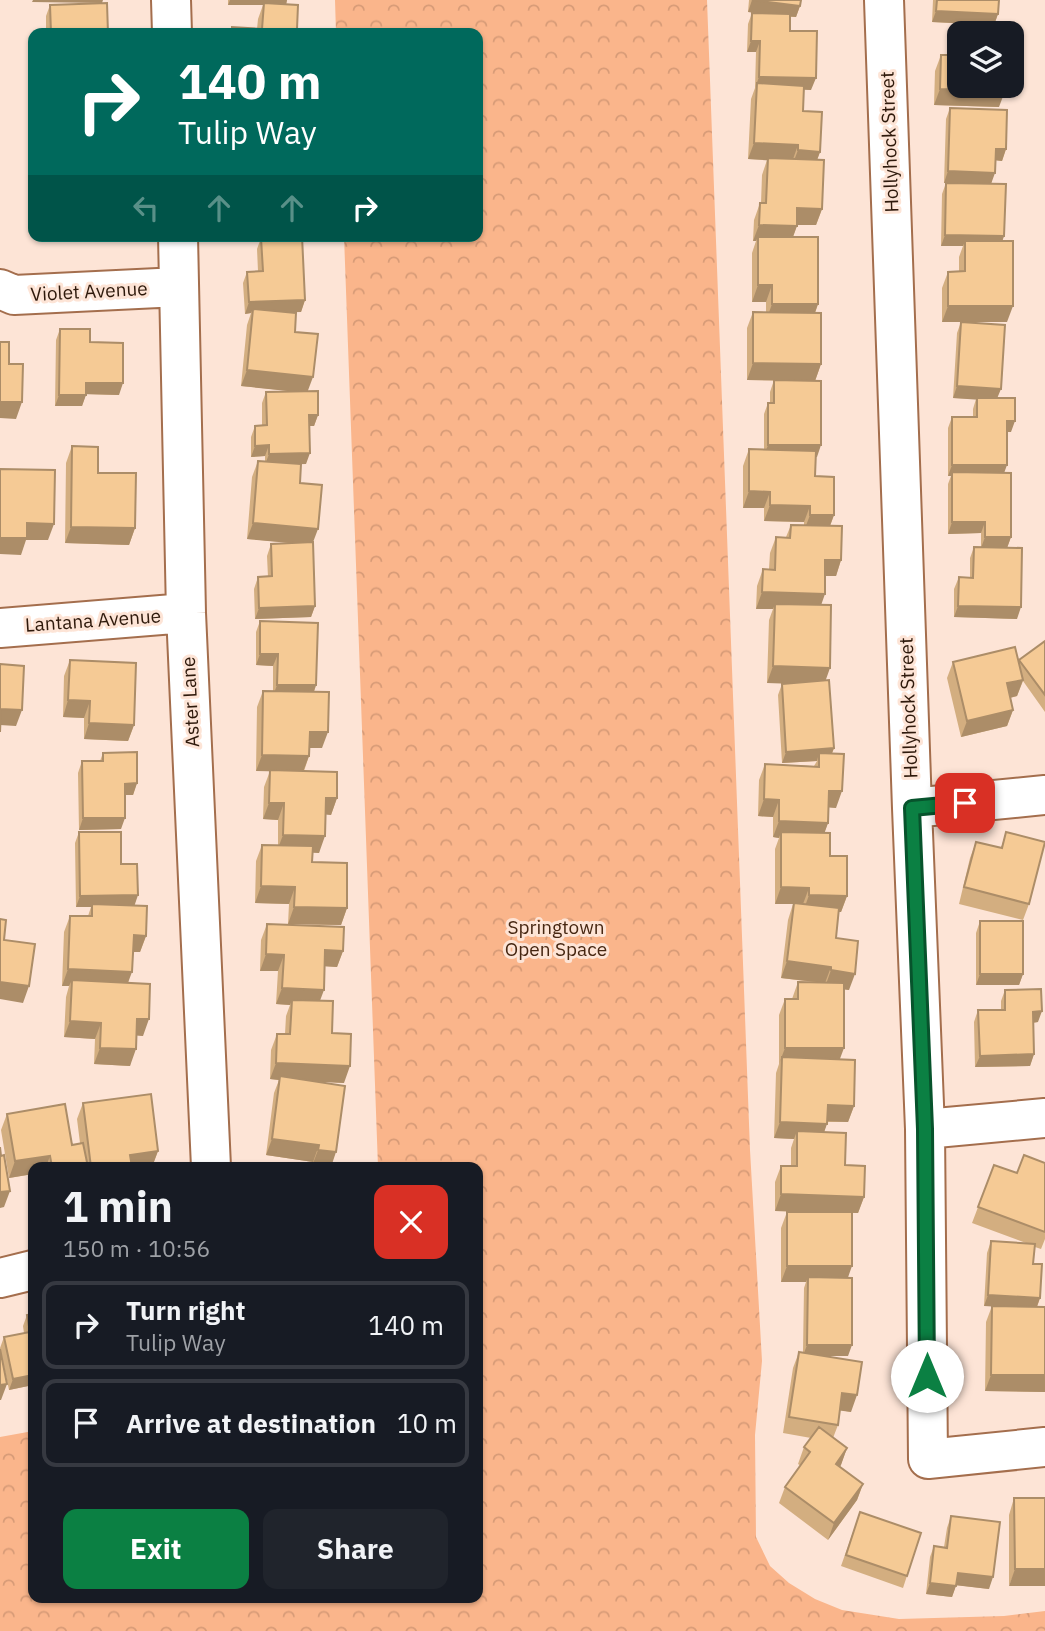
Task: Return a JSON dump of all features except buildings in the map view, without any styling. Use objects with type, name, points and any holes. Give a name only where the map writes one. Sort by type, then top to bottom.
[{"type":"street","points":[[171,0],[172,28]]},
{"type":"street","name":"Hollyhock Street","points":[[884,0],[925,1129],[928,1459],[1045,1447]]},
{"type":"street","name":"Aster Lane","points":[[178,242],[186,613],[211,1162]]},
{"type":"street","name":"Violet Avenue","points":[[0,289],[14,295],[179,287]]},
{"type":"street","name":"Lantana Avenue","points":[[0,628],[186,613]]},
{"type":"street","points":[[912,808],[1045,796]]},
{"type":"street","points":[[925,1129],[1045,1118]]},
{"type":"street","points":[[0,1278],[28,1271]]},
{"type":"green space","name":"Springtown Open Space","points":[[335,0],[707,0],[750,1150],[762,1361],[755,1435],[756,1537],[770,1566],[789,1583],[815,1599],[842,1610],[899,1619],[1004,1616],[1045,1611],[1045,1631],[0,1631],[0,1437],[28,1432],[28,1603],[483,1603],[483,1162],[378,1162],[344,242],[483,242],[483,28],[336,28]]},
{"type":"route","points":[[927,1376],[925,1129],[912,808],[965,803]]}]
